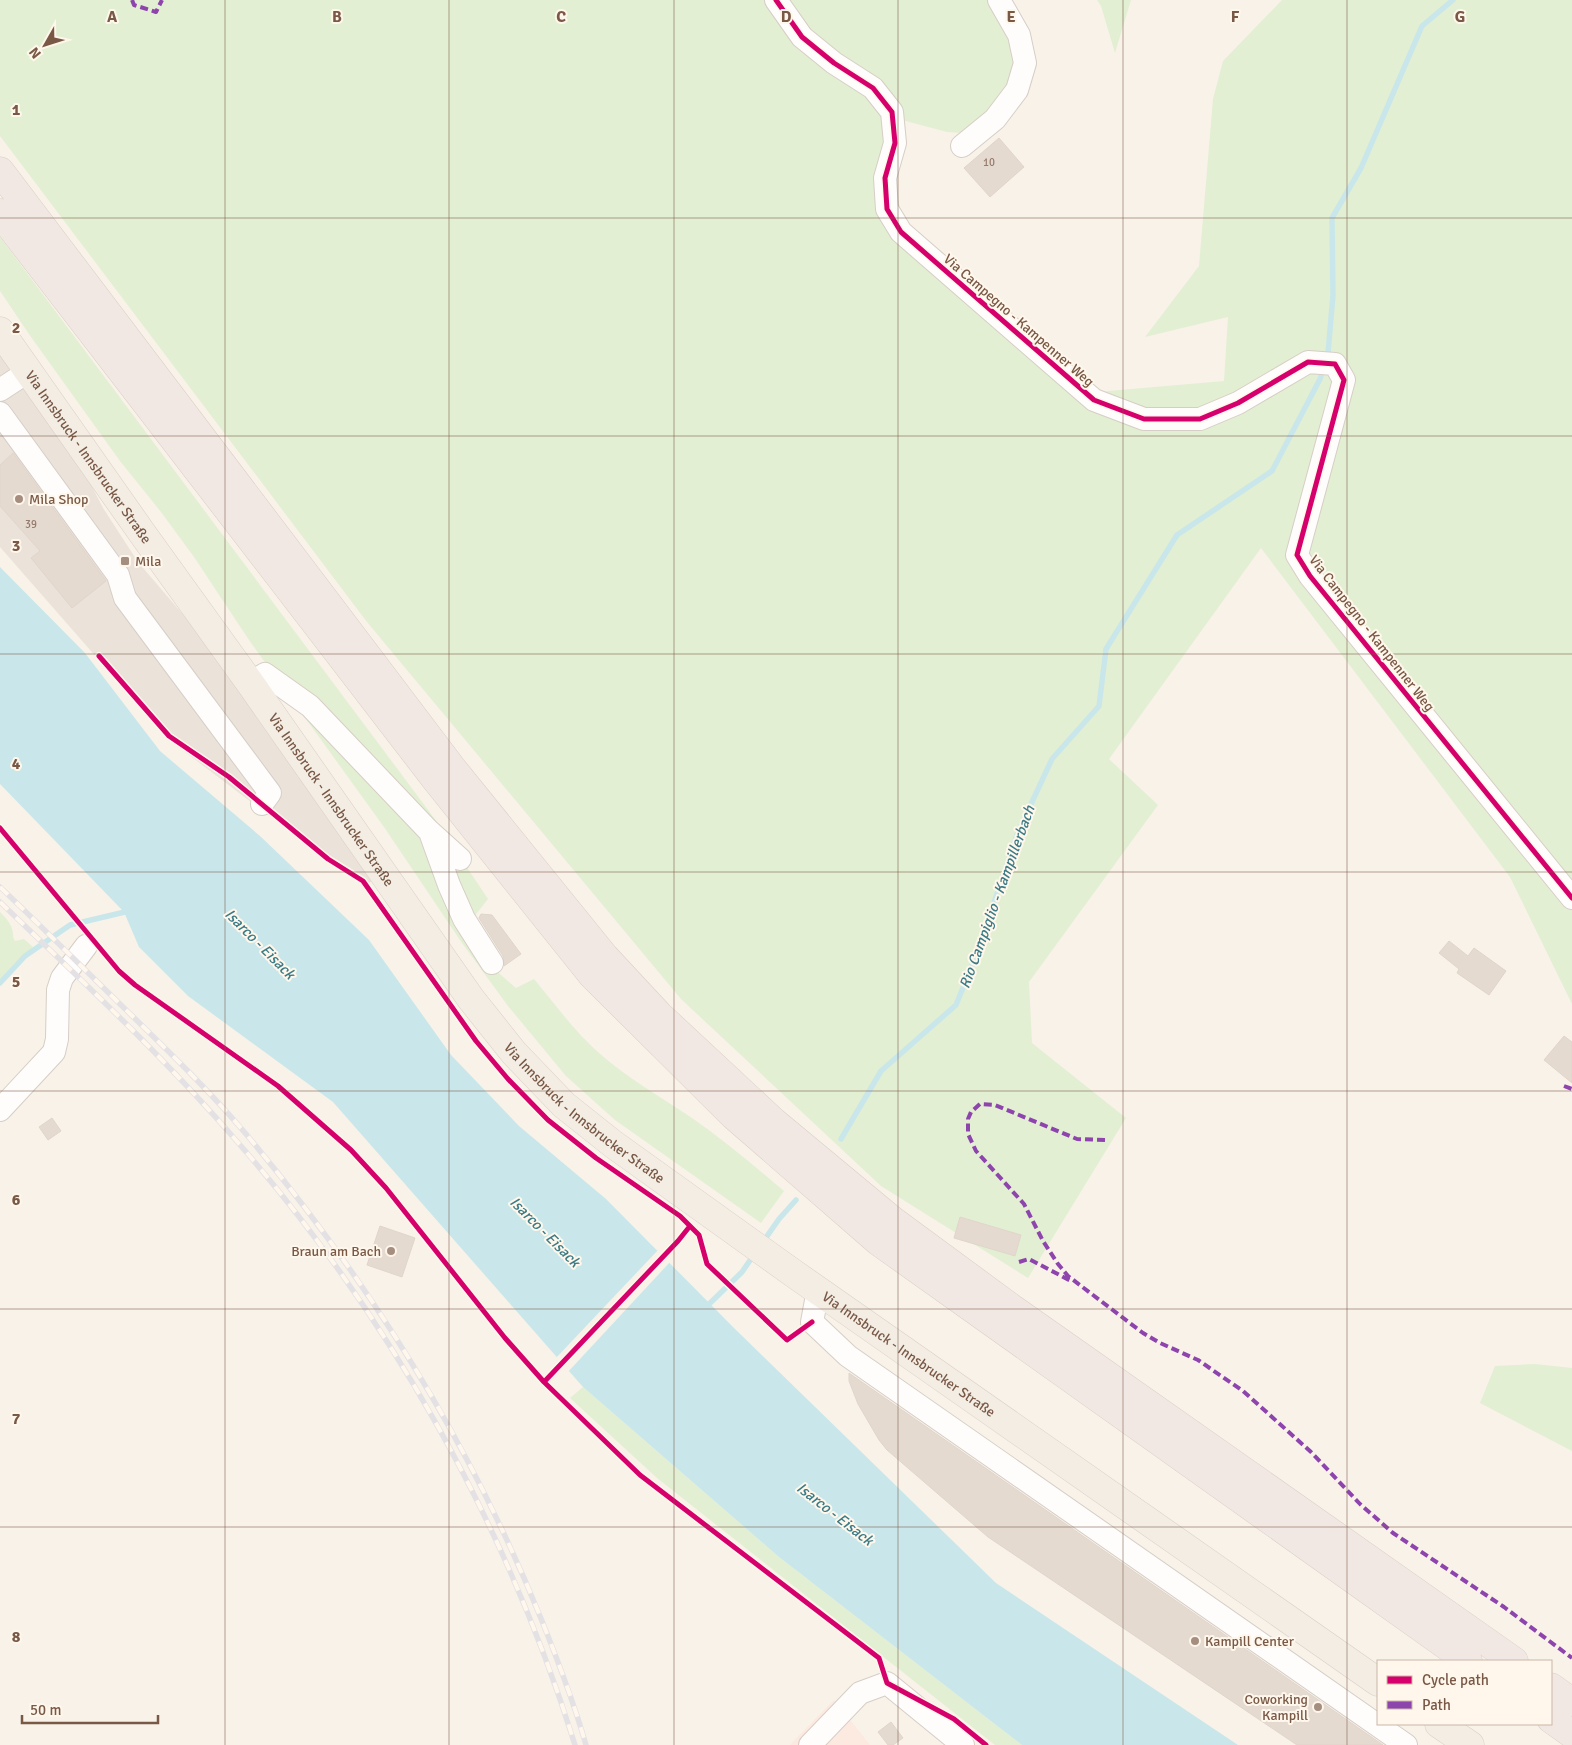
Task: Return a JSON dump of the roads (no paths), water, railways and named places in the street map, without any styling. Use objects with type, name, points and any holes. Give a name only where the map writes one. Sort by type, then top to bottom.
[{"type":"highway","points":[[0,171],[452,768],[605,957],[659,1015],[774,1122],[892,1220],[1021,1315],[1513,1660]]},
{"type":"highway","points":[[0,213],[436,780],[592,975],[734,1116],[879,1242],[1467,1660]]},
{"type":"highway","points":[[1552,1688],[1572,1702]]},
{"type":"highway","points":[[1552,1720],[1572,1734]]},
{"type":"main road","name":"Via Innsbruck - Innsbrucker Straße","points":[[0,331],[471,999],[514,1053],[570,1110],[613,1144],[818,1290],[1377,1681]]},
{"type":"main road","points":[[1440,1725],[1470,1745]]},
{"type":"street","name":"Via Campegno - Kampenner Weg","points":[[776,0],[802,37],[834,62],[873,88],[892,112],[894,143],[885,178],[887,209],[901,232],[1094,400],[1144,419],[1200,419],[1238,403],[1308,362],[1335,364],[1344,380],[1297,555],[1310,576],[1572,898]]},
{"type":"street","points":[[962,146],[995,120],[1017,90],[1024,63],[1019,35],[999,0]]},
{"type":"street","points":[[0,390],[29,371]]},
{"type":"street","points":[[0,413],[118,574],[125,598],[270,793],[262,804]]},
{"type":"street","points":[[250,683],[265,674],[310,706],[430,831],[460,859]]},
{"type":"street","points":[[430,831],[449,885],[464,918],[492,964]]},
{"type":"street","points":[[0,1110],[54,1052],[57,1039],[58,990],[62,978],[86,946]]},
{"type":"street","points":[[818,1290],[812,1322],[848,1356],[1377,1725]]},
{"type":"street","points":[[1209,1608],[1229,1578]]},
{"type":"street","points":[[810,1745],[860,1693],[887,1683],[963,1745]]},
{"type":"street","points":[[1377,1725],[1406,1745]]},
{"type":"water","name":"Isarco - Eisack","points":[[0,567],[85,653],[160,751],[260,836],[369,940],[451,1055],[519,1126],[606,1199],[734,1328],[996,1583],[1238,1745],[1022,1745],[779,1557],[583,1387],[333,1102],[188,996],[139,947],[124,912],[0,784]]},
{"type":"waterway","name":"Rio Campiglio - Kampillerbach","points":[[1327,358],[1333,295],[1332,218],[1361,168],[1422,26],[1453,0]]},
{"type":"waterway","name":"Rio Campiglio - Kampillerbach","points":[[841,1139],[881,1071],[956,1005],[977,953],[1018,832],[1052,759],[1099,706],[1106,649],[1177,535],[1272,471],[1320,379],[1324,367]]},
{"type":"waterway","points":[[0,983],[25,956],[70,925],[129,911]]},
{"type":"waterway","name":"Rio Campiglio - Kampillerbach","points":[[763,1242],[779,1219],[796,1200]]},
{"type":"waterway","name":"Rio Campiglio - Kampillerbach","points":[[706,1307],[742,1272],[755,1253]]},
{"type":"railway","points":[[0,887],[169,1052],[231,1117],[291,1190],[375,1306],[414,1366],[483,1490],[514,1555],[542,1621],[566,1682],[586,1745]]},
{"type":"railway","points":[[0,902],[120,1017],[206,1107],[290,1205],[343,1275],[391,1348],[436,1424],[477,1502],[514,1581],[547,1662],[575,1745]]},
{"type":"place","name":"Mila Shop","points":[[19,499]]},
{"type":"place","name":"Mila","points":[[125,561]]},
{"type":"place","name":"Braun am Bach","points":[[391,1251]]},
{"type":"place","name":"Kampill Center","points":[[1195,1641]]},
{"type":"place","name":"Coworking Kampill","points":[[1318,1707]]}]
